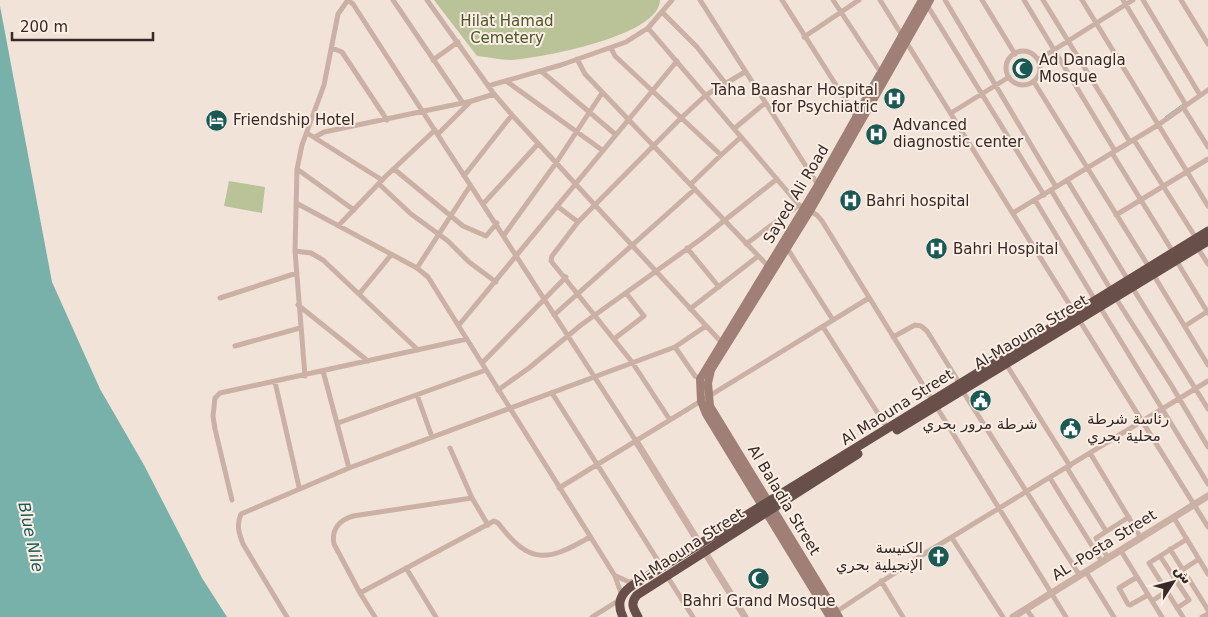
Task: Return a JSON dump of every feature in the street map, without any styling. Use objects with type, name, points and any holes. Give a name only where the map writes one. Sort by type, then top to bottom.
[{"type":"highway","name":"Al Maouna Street","points":[[621,597],[626,590],[641,580],[662,567],[702,548],[888,429],[934,404],[1196,243],[1208,231]]},
{"type":"highway","points":[[1196,243],[1208,241]]},
{"type":"highway","name":"Al-Maouna Street","points":[[961,387],[1006,364],[1076,316]]},
{"type":"highway","points":[[767,507],[934,404]]},
{"type":"highway","name":"Al-Maouna Street","points":[[638,617],[632,606],[633,600],[637,595],[667,576],[702,548]]},
{"type":"highway","points":[[621,597],[620,608],[623,617]]},
{"type":"main road","name":"Sayed Ali Road","points":[[704,399],[711,370],[723,344],[926,2]]},
{"type":"main road","name":"Sayed Ali Road","points":[[700,379],[787,248],[804,208],[858,119],[881,73],[905,38]]},
{"type":"main road","points":[[700,379],[704,399]]},
{"type":"main road","name":"Al Baladia Street","points":[[704,399],[706,414],[743,466],[831,615]]},
{"type":"street","points":[[305,376],[295,251],[298,204],[297,170],[307,133],[324,86],[338,14],[348,0],[353,4],[424,111],[470,186],[497,223],[636,441],[745,617]]},
{"type":"street","points":[[393,0],[463,103]]},
{"type":"street","points":[[428,0],[488,86],[512,115],[723,344]]},
{"type":"street","points":[[488,86],[611,48],[638,36],[648,28],[672,0]]},
{"type":"street","points":[[700,0],[818,185]]},
{"type":"street","points":[[782,0],[858,119]]},
{"type":"street","points":[[833,0],[881,73]]},
{"type":"street","points":[[804,37],[859,0]]},
{"type":"street","points":[[880,0],[1208,527]]},
{"type":"street","points":[[945,0],[996,84],[1113,294],[1208,447]]},
{"type":"street","points":[[982,0],[1014,54]]},
{"type":"street","points":[[1024,0],[1140,200],[1208,312],[1185,326]]},
{"type":"street","points":[[1043,0],[1162,186],[1208,264]]},
{"type":"street","points":[[1082,0],[1208,206]]},
{"type":"street","points":[[1038,60],[1096,23],[1124,2],[1132,0]]},
{"type":"street","points":[[1013,213],[1158,125],[1184,106],[1205,94],[1143,0]]},
{"type":"street","points":[[1181,0],[1208,44]]},
{"type":"street","points":[[926,2],[1044,195]]},
{"type":"street","points":[[1124,2],[1208,146]]},
{"type":"street","points":[[662,12],[697,47],[726,84]]},
{"type":"street","points":[[648,28],[777,179],[804,208],[822,221],[1066,617]]},
{"type":"street","points":[[432,60],[458,42]]},
{"type":"street","points":[[332,48],[342,52],[386,120]]},
{"type":"street","points":[[611,48],[615,56],[721,155]]},
{"type":"street","points":[[1014,54],[1030,53],[1038,60],[1040,69],[1034,82]]},
{"type":"street","points":[[1014,54],[1007,67],[1009,77],[1020,85],[1034,82]]},
{"type":"street","points":[[577,59],[585,74],[602,93],[725,220],[757,257],[768,266]]},
{"type":"street","points":[[459,325],[496,282],[614,134],[677,61]]},
{"type":"street","points":[[541,71],[614,134]]},
{"type":"street","points":[[670,420],[632,362],[580,294],[551,261],[552,256],[578,222],[681,118],[706,95],[745,72]]},
{"type":"street","points":[[951,113],[1009,77]]},
{"type":"street","points":[[506,81],[602,150]]},
{"type":"street","points":[[1034,82],[1208,365]]},
{"type":"street","points":[[504,235],[602,93]]},
{"type":"street","points":[[315,137],[324,132],[472,101],[494,94]]},
{"type":"street","points":[[340,225],[380,182],[472,101]]},
{"type":"street","points":[[735,128],[766,103]]},
{"type":"street","points":[[464,176],[512,115]]},
{"type":"street","points":[[307,133],[380,182],[411,214],[496,282]]},
{"type":"street","points":[[554,315],[580,294],[693,187],[721,155],[741,137]]},
{"type":"street","points":[[484,203],[538,144]]},
{"type":"street","points":[[1116,215],[1208,159]]},
{"type":"street","points":[[394,169],[463,226],[486,236],[497,223]]},
{"type":"street","points":[[297,170],[354,210]]},
{"type":"street","points":[[498,390],[569,337],[581,325],[725,220],[777,179]]},
{"type":"street","points":[[1067,180],[1208,409]]},
{"type":"street","points":[[417,268],[470,186]]},
{"type":"street","points":[[1035,200],[1208,484]]},
{"type":"street","points":[[298,204],[417,268],[428,277],[615,576],[621,597],[592,617]]},
{"type":"street","points":[[557,206],[578,222]]},
{"type":"street","points":[[746,244],[804,208]]},
{"type":"street","points":[[687,248],[719,287]]},
{"type":"street","points":[[787,248],[833,320]]},
{"type":"street","points":[[295,251],[316,255],[360,293],[418,350]]},
{"type":"street","points":[[360,293],[391,255]]},
{"type":"street","points":[[690,308],[757,257]]},
{"type":"street","points":[[220,298],[296,274]]},
{"type":"street","points":[[482,363],[566,278]]},
{"type":"street","points":[[614,340],[644,316],[626,293]]},
{"type":"street","points":[[559,488],[869,298]]},
{"type":"street","points":[[298,305],[368,361]]},
{"type":"street","points":[[893,337],[915,325],[921,326],[927,331],[1027,492],[1114,617]]},
{"type":"street","points":[[287,617],[243,544],[238,521],[241,514],[349,468],[508,407],[552,393],[675,347],[706,326]]},
{"type":"street","points":[[823,327],[888,429]]},
{"type":"street","points":[[235,346],[300,328]]},
{"type":"street","points":[[232,500],[213,416],[215,398],[225,391],[305,376],[467,339]]},
{"type":"street","points":[[675,347],[689,369],[700,379],[708,383]]},
{"type":"street","points":[[1006,364],[1106,531]]},
{"type":"street","points":[[338,423],[486,370]]},
{"type":"street","points":[[323,372],[349,468]]},
{"type":"street","points":[[831,615],[882,581],[1208,380]]},
{"type":"street","points":[[275,382],[299,488]]},
{"type":"street","points":[[552,393],[662,567]]},
{"type":"street","points":[[417,395],[432,437]]},
{"type":"street","points":[[450,448],[472,498],[488,524]]},
{"type":"street","points":[[1090,453],[1142,538]]},
{"type":"street","points":[[1050,478],[1105,560]]},
{"type":"street","name":"AL -Posta Street","points":[[1014,617],[1208,496]]},
{"type":"street","points":[[375,617],[334,544],[332,537],[339,524],[353,516],[472,498]]},
{"type":"street","points":[[1105,560],[1096,538],[1129,517]]},
{"type":"street","points":[[1174,518],[1208,574]]},
{"type":"street","points":[[360,593],[488,524],[497,521],[523,550],[543,557],[565,552],[590,537]]},
{"type":"street","points":[[952,538],[1004,617]]},
{"type":"street","points":[[1183,617],[1149,563],[1187,539]]},
{"type":"street","points":[[1170,549],[1208,612],[1202,617]]},
{"type":"street","points":[[1121,551],[1152,601],[1159,616]]},
{"type":"street","points":[[1160,556],[1189,600],[1178,608]]},
{"type":"street","points":[[1173,576],[1199,559]]},
{"type":"street","points":[[406,568],[436,617]]},
{"type":"street","points":[[615,576],[629,582],[641,580]]},
{"type":"street","points":[[667,576],[693,617]]},
{"type":"street","points":[[1137,577],[1119,588],[1128,604],[1130,605],[1148,595]]},
{"type":"street","points":[[882,581],[902,617]]},
{"type":"street","points":[[1152,601],[1167,591]]},
{"type":"street","points":[[1026,609],[1032,617]]},
{"type":"green space","name":"Hilat Hamad Cemetery","points":[[434,0],[660,0],[655,13],[641,24],[621,34],[571,50],[503,60],[477,56]]},
{"type":"green space","points":[[229,181],[265,187],[262,213],[224,206]]},
{"type":"water","name":"Blue Nile","points":[[0,6],[52,282],[100,389],[144,465],[202,578],[227,617],[0,617]]},
{"type":"waterway","points":[[861,100],[877,72]]},
{"type":"waterway","points":[[1165,117],[1183,104]]},
{"type":"place","name":"Ad Danagla Mosque","points":[[1023,69]]},
{"type":"place","name":"Taha Baashar Hospital for Psychiatric","points":[[894,99]]},
{"type":"place","name":"Friendship Hotel","points":[[217,120]]},
{"type":"place","name":"Advanced diagnostic center","points":[[877,134]]},
{"type":"place","name":"Bahri hospital","points":[[850,201]]},
{"type":"place","name":"Bahri Hospital","points":[[937,249]]},
{"type":"place","name":"شرطة مرور بحري","points":[[980,401]]},
{"type":"place","name":"رئاسة شرطة محلية بحري","points":[[1071,428]]},
{"type":"place","name":"الكنيسة الإنجيلية بحري","points":[[939,557]]},
{"type":"place","name":"Bahri Grand Mosque","points":[[759,578]]}]
